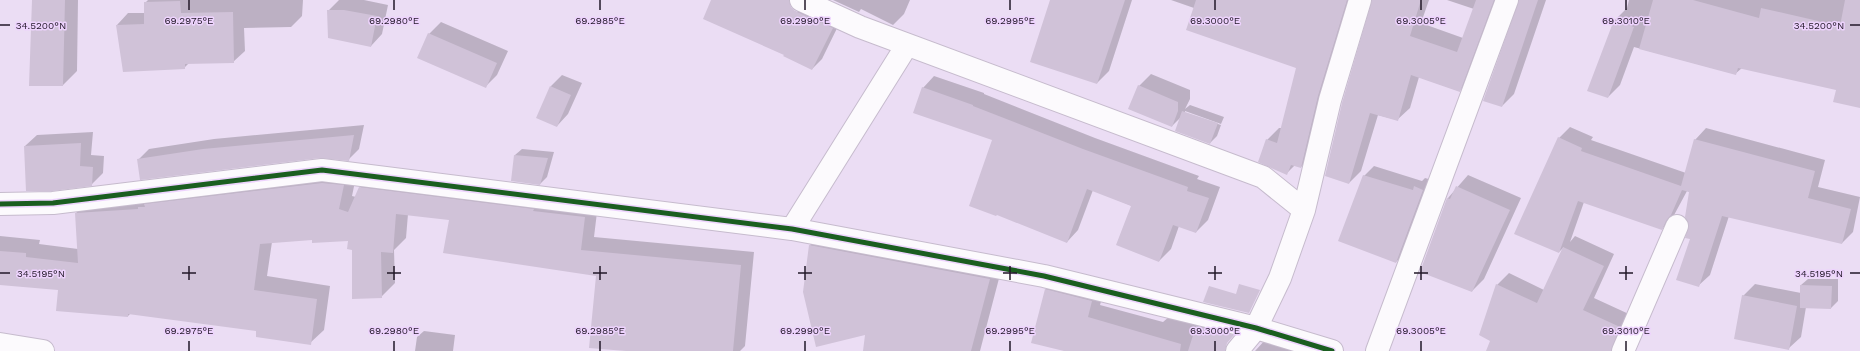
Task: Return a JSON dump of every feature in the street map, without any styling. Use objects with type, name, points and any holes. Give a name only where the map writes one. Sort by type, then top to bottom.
[{"type":"street","points":[[801,0],[860,27],[1263,177],[1304,210]]},
{"type":"street","points":[[1237,351],[1256,328],[1280,278],[1304,210],[1330,100],[1360,0]]},
{"type":"street","points":[[1377,351],[1507,0]]},
{"type":"street","points":[[792,230],[907,44]]},
{"type":"street","points":[[0,204],[53,203],[322,170],[792,230],[1044,276],[1256,328],[1332,351]]},
{"type":"street","points":[[1623,351],[1677,226]]},
{"type":"street","points":[[0,344],[43,351]]},
{"type":"building","points":[[32,0],[65,0],[63,86],[29,86]]},
{"type":"building","points":[[711,0],[789,0],[791,7],[795,11],[833,28],[812,70],[783,56],[784,55],[703,19]]},
{"type":"building","points":[[1050,0],[1125,0],[1097,84],[1030,62]]},
{"type":"building","points":[[1196,0],[1347,0],[1318,96],[1301,168],[1291,165],[1287,175],[1258,162],[1266,139],[1277,143],[1296,68],[1186,30]]},
{"type":"building","points":[[1372,0],[1421,0],[1410,36],[1457,52],[1476,0],[1494,0],[1460,92],[1411,75],[1398,121],[1370,113],[1349,184],[1325,176],[1342,103]]},
{"type":"building","points":[[1519,0],[1538,0],[1502,107],[1483,101]]},
{"type":"building","points":[[1653,0],[1693,0],[1759,18],[1761,8],[1840,26],[1845,0],[1860,0],[1860,108],[1833,102],[1836,90],[1738,68],[1736,75],[1639,49]]},
{"type":"building","points":[[180,1],[181,13],[233,12],[234,63],[185,64],[185,69],[123,72],[116,25],[144,24],[144,2]]},
{"type":"building","points":[[327,10],[344,10],[377,16],[371,47],[328,38]]},
{"type":"building","points":[[1614,20],[1634,27],[1608,98],[1587,91]]},
{"type":"building","points":[[428,33],[497,63],[486,88],[417,58]]},
{"type":"building","points":[[1138,85],[1178,102],[1178,111],[1172,127],[1128,109]]},
{"type":"building","points":[[550,86],[571,95],[557,127],[536,118]]},
{"type":"building","points":[[922,87],[973,105],[1083,149],[1188,187],[1187,191],[1209,198],[1196,233],[1173,225],[1159,262],[1116,245],[1131,206],[1087,189],[1067,243],[997,215],[996,216],[969,206],[992,140],[913,113]]},
{"type":"building","points":[[1182,111],[1218,123],[1210,144],[1175,131]]},
{"type":"building","points":[[354,135],[349,161],[320,158],[140,180],[137,159],[203,149]]},
{"type":"building","points":[[1558,137],[1582,148],[1581,151],[1681,186],[1694,139],[1815,171],[1808,198],[1851,209],[1842,244],[1722,216],[1699,287],[1676,280],[1690,239],[1685,238],[1689,225],[1685,217],[1689,192],[1682,190],[1671,215],[1666,221],[1662,230],[1578,201],[1559,253],[1514,234]]},
{"type":"building","points":[[81,143],[80,166],[93,167],[92,186],[52,191],[26,191],[24,146]]},
{"type":"building","points":[[514,155],[548,158],[540,185],[511,181]]},
{"type":"building","points":[[1363,175],[1413,190],[1414,186],[1423,190],[1396,263],[1338,241]]},
{"type":"building","points":[[322,183],[344,185],[339,209],[348,212],[359,187],[534,209],[533,211],[585,217],[581,250],[741,265],[733,351],[626,351],[589,348],[596,276],[443,253],[449,220],[396,214],[393,253],[381,252],[382,298],[352,299],[352,250],[347,249],[348,241],[312,243],[312,240],[260,244],[254,290],[317,299],[311,345],[256,337],[256,331],[128,314],[128,317],[56,311],[58,290],[0,285],[0,251],[26,253],[26,257],[78,263],[75,213],[138,209],[138,207],[145,207],[144,204]]},
{"type":"building","points":[[1456,186],[1510,210],[1472,292],[1420,272],[1447,198],[1450,199]]},
{"type":"building","points":[[809,245],[990,279],[971,351],[863,351],[865,335],[816,347],[803,292]]},
{"type":"building","points":[[1563,247],[1604,266],[1583,310],[1620,327],[1611,351],[1486,351],[1490,341],[1479,335],[1496,284],[1537,303]]},
{"type":"building","points":[[1239,284],[1260,290],[1249,313],[1203,302],[1209,286],[1236,294]]},
{"type":"building","points":[[1800,285],[1832,286],[1831,309],[1800,308]]},
{"type":"building","points":[[1045,289],[1092,301],[1088,317],[1181,344],[1180,351],[1064,351],[1031,343]]},
{"type":"building","points":[[1742,295],[1797,306],[1789,350],[1734,339]]},
{"type":"building","points":[[1196,326],[1234,335],[1227,343],[1225,351],[1188,351]]},
{"type":"cycle path","points":[[0,204],[53,203],[322,170],[792,229],[1044,276],[1256,328],[1332,351]]}]
